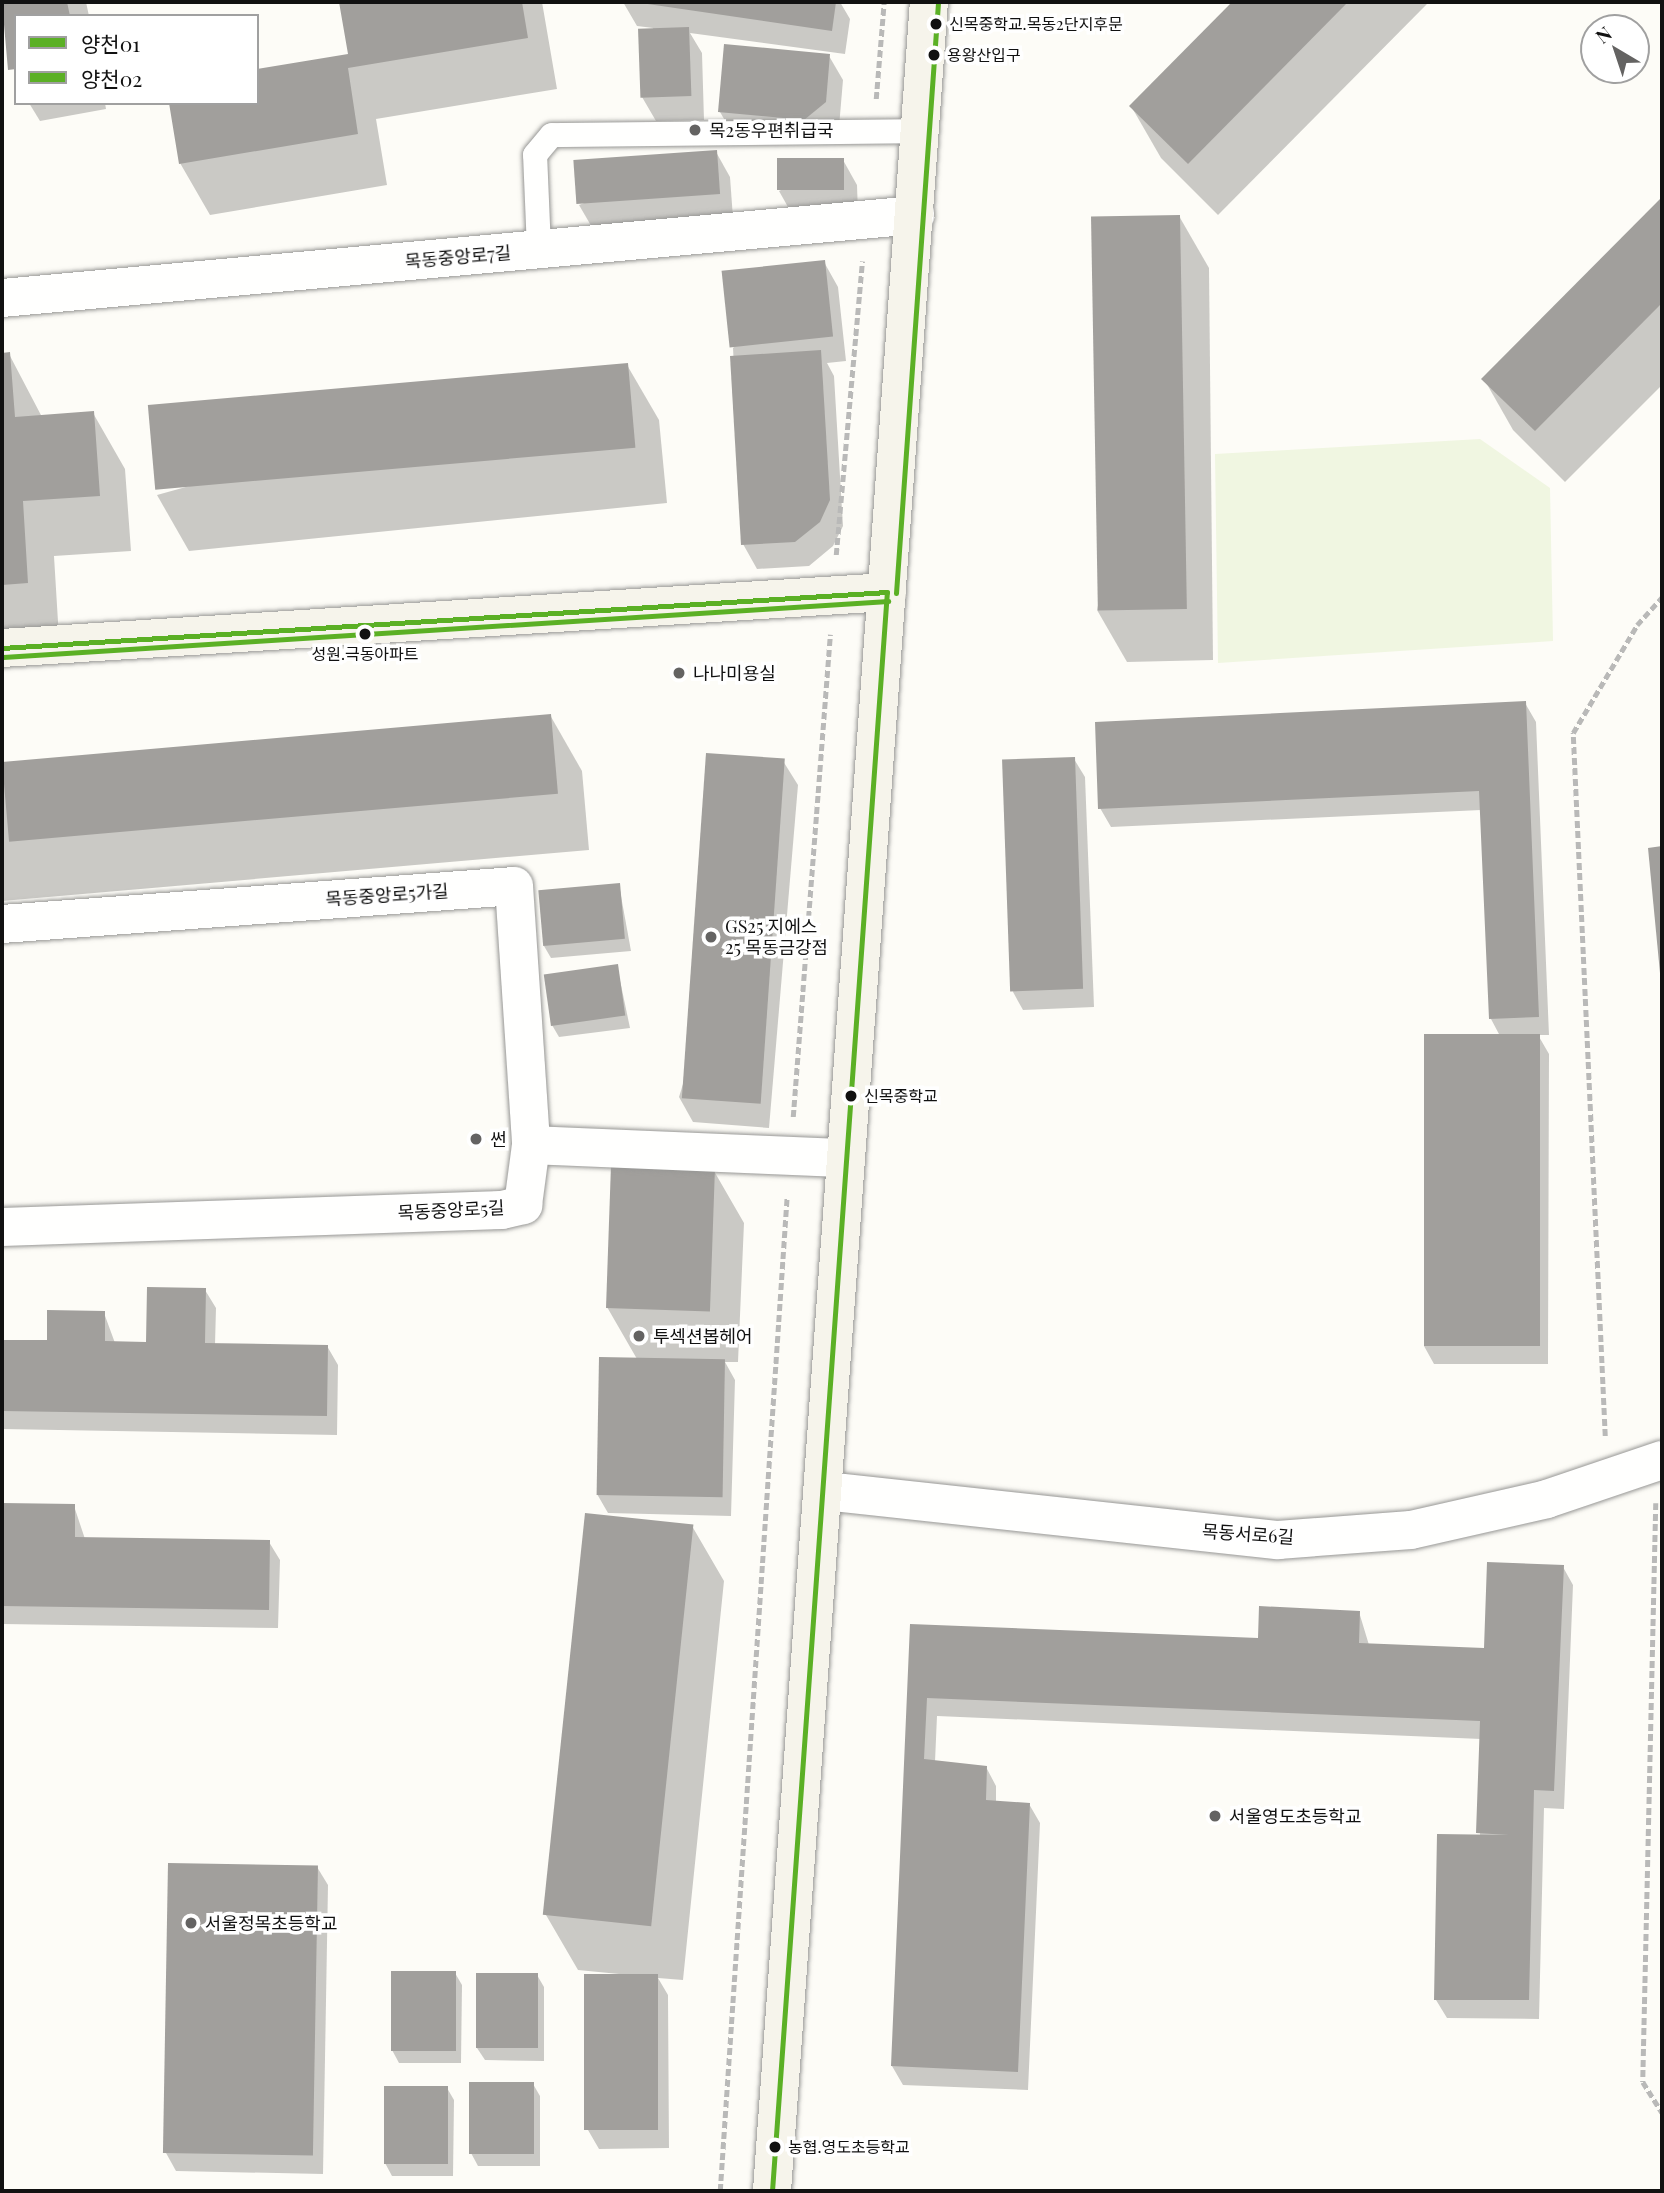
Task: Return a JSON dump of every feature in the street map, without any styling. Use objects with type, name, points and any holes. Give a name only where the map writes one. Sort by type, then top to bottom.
[{"type":"main road","points":[[772,2191],[929,2]]},
{"type":"main road","points":[[2,648],[887,592]]},
{"type":"street","name":"목동중앙로7길","points":[[2,298],[915,215]]},
{"type":"street","name":"목동중앙로5가길","points":[[2,924],[514,886],[531,1145]]},
{"type":"street","points":[[531,1145],[846,1158]]},
{"type":"street","name":"목동중앙로5길","points":[[2,1227],[502,1210],[523,1205],[531,1145]]},
{"type":"street","name":"목동서로6길","points":[[824,1491],[1278,1540],[1411,1530],[1607,1479],[1660,1461]]},
{"type":"lane","points":[[539,249],[535,155],[552,135],[921,131]]},
{"type":"path","points":[[873,130],[884,2]]},
{"type":"path","points":[[720,2191],[790,1156],[865,220]]},
{"type":"path","points":[[1607,1479],[1573,733],[1637,625],[1662,597]]},
{"type":"path","points":[[1660,1461],[1643,2082],[1662,2112]]},
{"type":"green space","points":[[1480,439],[1550,488],[1553,641],[1218,663],[1215,454]]},
{"type":"building","points":[[2,2],[67,2],[70,14],[14,14],[14,69],[8,70]]},
{"type":"building","points":[[339,2],[522,2],[528,38],[348,68],[358,134],[179,164],[169,105],[259,105],[259,69],[348,54]]},
{"type":"building","points":[[634,2],[836,2],[832,31]]},
{"type":"building","points":[[1232,2],[1348,2],[1188,164],[1129,106]]},
{"type":"building","points":[[689,27],[691,96],[640,98],[638,29]]},
{"type":"building","points":[[724,44],[830,54],[826,102],[804,120],[718,112]]},
{"type":"building","points":[[717,150],[720,194],[576,204],[573,160]]},
{"type":"building","points":[[777,158],[844,158],[844,190],[777,190]]},
{"type":"building","points":[[1662,197],[1662,303],[1535,431],[1481,379]]},
{"type":"building","points":[[1180,215],[1187,609],[1098,610],[1091,217]]},
{"type":"building","points":[[825,260],[833,337],[730,347],[722,271]]},
{"type":"building","points":[[821,350],[830,500],[820,522],[795,542],[741,545],[730,356]]},
{"type":"building","points":[[10,352],[15,417],[94,411],[100,496],[23,501],[28,583],[2,585],[2,353]]},
{"type":"building","points":[[628,363],[635,448],[155,490],[148,405]]},
{"type":"building","points":[[1526,701],[1539,1017],[1489,1019],[1479,791],[1098,809],[1095,722]]},
{"type":"building","points":[[551,714],[558,794],[9,842],[2,762]]},
{"type":"building","points":[[706,753],[785,759],[761,1104],[682,1098]]},
{"type":"building","points":[[1075,757],[1083,989],[1010,991],[1002,760]]},
{"type":"building","points":[[1662,846],[1662,972],[1660,973],[1648,848]]},
{"type":"building","points":[[620,883],[625,939],[543,946],[538,890]]},
{"type":"building","points":[[618,964],[625,1015],[551,1026],[544,974]]},
{"type":"building","points":[[1424,1034],[1540,1034],[1540,1346],[1424,1346]]},
{"type":"building","points":[[611,1165],[715,1169],[710,1312],[606,1308]]},
{"type":"building","points":[[147,1287],[206,1288],[205,1343],[328,1345],[327,1416],[2,1411],[2,1340],[47,1340],[47,1310],[105,1311],[105,1341],[146,1342]]},
{"type":"building","points":[[599,1357],[725,1359],[723,1497],[597,1495]]},
{"type":"building","points":[[2,1503],[75,1504],[75,1537],[270,1540],[269,1610],[2,1606]]},
{"type":"building","points":[[585,1513],[693,1524],[651,1926],[543,1915]]},
{"type":"building","points":[[1487,1562],[1564,1565],[1554,1791],[1534,1790],[1529,2000],[1434,2000],[1437,1834],[1509,1835],[1476,1833],[1480,1721],[927,1698],[924,1759],[987,1766],[986,1800],[1030,1803],[1018,2072],[891,2066],[910,1624],[1258,1638],[1259,1606],[1360,1611],[1359,1643],[1484,1648]]},
{"type":"building","points":[[168,1863],[318,1866],[313,2156],[163,2153]]},
{"type":"building","points":[[391,1971],[456,1971],[456,2051],[391,2051]]},
{"type":"building","points":[[476,1973],[538,1973],[538,2048],[476,2048]]},
{"type":"building","points":[[584,1974],[658,1974],[658,2130],[584,2130]]},
{"type":"building","points":[[469,2082],[534,2082],[534,2154],[469,2154]]},
{"type":"building","points":[[384,2086],[448,2086],[448,2164],[384,2164]]},
{"type":"transit line","name":"양천02","points":[[896,593],[938,3]]},
{"type":"transit line","name":"양천01","points":[[2,648],[887,592]]},
{"type":"transit line","name":"양천01","points":[[772,2191],[887,592]]},
{"type":"transit line","name":"양천02","points":[[3,657],[888,601]]},
{"type":"place","name":"신목중학교.목동2단지후문","points":[[936,24]]},
{"type":"place","name":"용왕산입구","points":[[934,55]]},
{"type":"place","name":"목2동우편취급국","points":[[695,130]]},
{"type":"place","name":"성원.극동아파트","points":[[365,634]]},
{"type":"place","name":"나나미용실","points":[[679,673]]},
{"type":"place","name":"GS25 지에스 25 목동금강점","points":[[711,937]]},
{"type":"place","name":"신목중학교","points":[[851,1096]]},
{"type":"place","name":"썬","points":[[476,1139]]},
{"type":"place","name":"투섹션봅헤어","points":[[639,1336]]},
{"type":"place","name":"서울영도초등학교","points":[[1215,1816]]},
{"type":"place","name":"서울정목초등학교","points":[[191,1923]]},
{"type":"place","name":"농협.영도초등학교","points":[[775,2147]]}]
